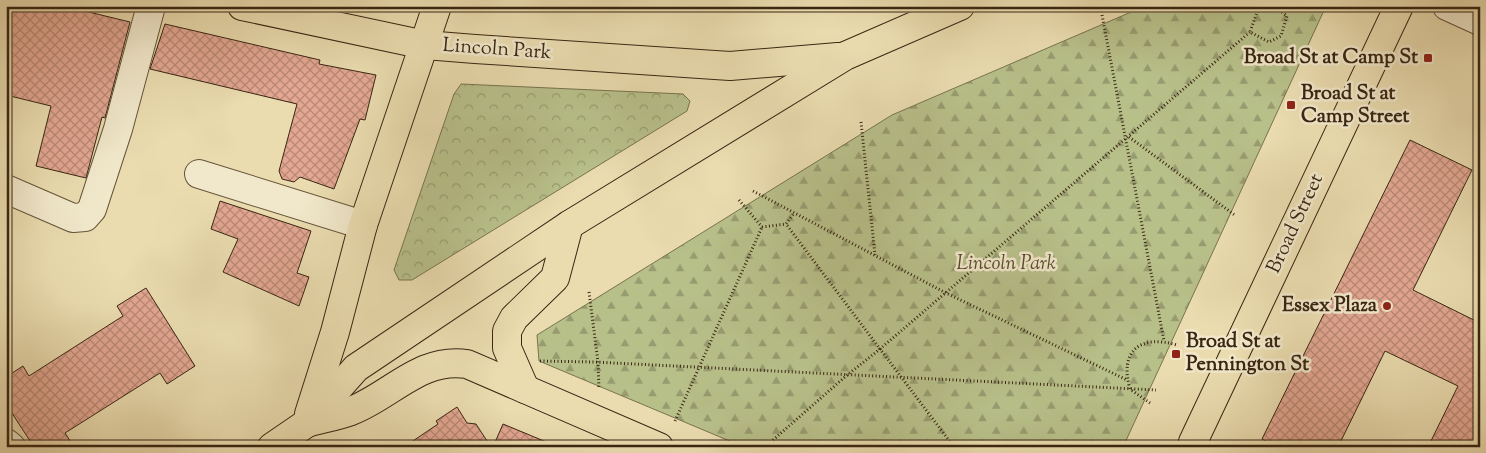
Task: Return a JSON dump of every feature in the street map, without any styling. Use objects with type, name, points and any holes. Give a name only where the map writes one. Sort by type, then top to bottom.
[{"type":"main road","points":[[242,6],[425,45],[437,6]]},
{"type":"main road","name":"Lincoln Park","points":[[306,423],[356,368],[569,226],[845,56],[960,6]]},
{"type":"main road","name":"Broad Street","points":[[1193,446],[1399,6]]},
{"type":"main road","name":"Lincoln Park","points":[[306,423],[336,332],[363,225],[425,45],[730,66],[845,56]]},
{"type":"main road","points":[[525,389],[507,348],[507,331],[514,318],[555,278],[569,226]]},
{"type":"main road","points":[[272,447],[306,423],[352,410],[430,366],[441,363],[467,364],[647,444]]},
{"type":"street","points":[[6,189],[73,218],[85,217],[92,210],[118,129],[151,6]]},
{"type":"street","points":[[1447,6],[1480,21]]},
{"type":"street","points":[[199,174],[363,225]]},
{"type":"street","points":[[6,443],[11,447]]},
{"type":"path","points":[[766,447],[846,376],[946,293],[1250,32],[1257,12],[1263,6]]},
{"type":"path","points":[[1250,32],[1269,42],[1281,36],[1287,16],[1280,8],[1274,6]]},
{"type":"path","points":[[1102,15],[1128,138],[1164,341]]},
{"type":"path","points":[[861,122],[875,256]]},
{"type":"path","points":[[1128,138],[1236,216]]},
{"type":"path","points":[[753,191],[946,293],[1127,380]]},
{"type":"path","points":[[739,200],[762,227]]},
{"type":"path","points":[[762,227],[786,224],[794,213]]},
{"type":"path","points":[[786,224],[954,447]]},
{"type":"path","points":[[675,420],[762,227]]},
{"type":"path","points":[[589,292],[598,362],[599,389]]},
{"type":"path","points":[[1150,402],[1130,389],[1125,372],[1127,359],[1141,344],[1164,341],[1177,345]]},
{"type":"path","points":[[530,361],[598,362],[903,379],[1156,390]]},
{"type":"green space","name":"Lincoln Park","points":[[1145,6],[1326,6],[1123,447],[744,447],[539,361],[537,335],[892,115]]},
{"type":"green space","points":[[461,84],[683,94],[690,101],[687,111],[412,280],[399,280],[394,270],[454,94]]},
{"type":"building","points":[[6,6],[64,6],[130,22],[105,118],[102,117],[86,178],[36,166],[51,106],[6,95]]},
{"type":"building","points":[[165,24],[320,60],[319,64],[376,75],[365,120],[360,119],[334,189],[300,177],[294,182],[282,179],[279,171],[297,104],[150,69]]},
{"type":"building","name":"Essex Plaza","points":[[1410,140],[1472,170],[1413,290],[1480,323],[1480,447],[1428,447],[1458,386],[1385,351],[1338,447],[1277,447],[1262,439]]},
{"type":"building","points":[[220,201],[311,231],[297,273],[309,277],[299,306],[223,272],[238,239],[211,229]]},
{"type":"building","points":[[146,288],[195,366],[167,384],[160,373],[65,433],[74,447],[34,447],[6,404],[6,377],[23,366],[29,376],[123,316],[117,306]]},
{"type":"building","points":[[457,407],[467,423],[476,424],[491,447],[404,447],[438,424],[436,421]]},
{"type":"building","points":[[503,424],[556,446],[556,447],[493,447]]},
{"type":"place","name":"Broad St at Camp St","points":[[1428,58]]},
{"type":"place","name":"Broad St at Camp Street","points":[[1291,105]]},
{"type":"place","name":"Essex Plaza","points":[[1387,306]]},
{"type":"place","name":"Broad St at Pennington St","points":[[1176,354]]}]
